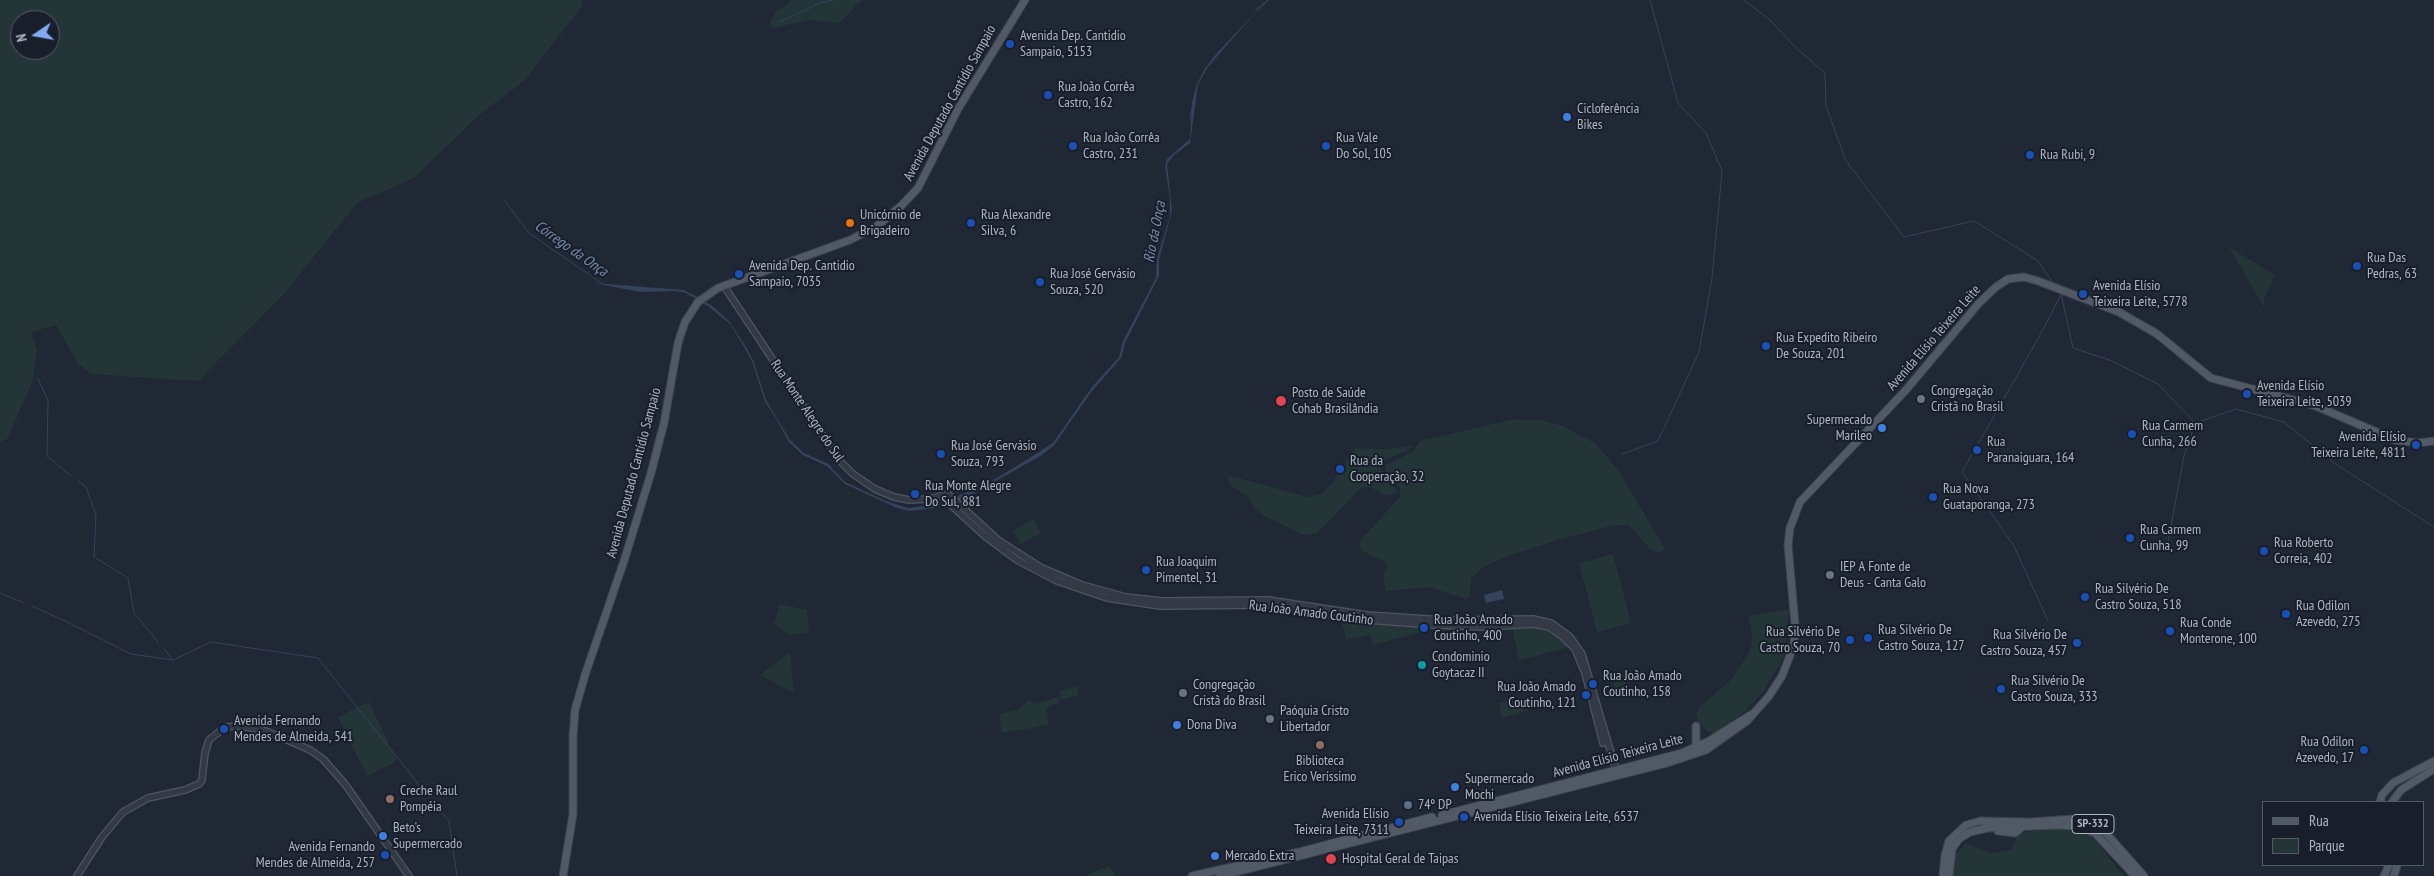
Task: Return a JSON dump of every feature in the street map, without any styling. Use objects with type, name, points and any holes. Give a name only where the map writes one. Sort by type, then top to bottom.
[{"type":"main road","name":"Avenida Deputado Cantídio Sampaio","points":[[563,876],[574,814],[573,736],[577,702],[625,558],[650,473],[668,403],[679,339],[685,322],[698,302],[706,295],[724,286],[858,236],[877,226],[902,205],[918,188],[958,109],[1025,0]]},
{"type":"main road","name":"Avenida Elísio Teixeira Leite","points":[[1192,876],[1299,852],[1614,771],[1696,747],[1752,714],[1764,702],[1782,676],[1794,645],[1795,624],[1788,545],[1790,528],[1800,502],[1905,391],[1979,303],[2008,279],[2024,277],[2038,281],[2119,312],[2157,334],[2211,378],[2316,406],[2395,440],[2418,443],[2434,441]]},
{"type":"main road","name":"Avenida Elísio Teixeira Leite","points":[[1220,876],[1694,755],[1713,746],[1748,721],[1752,714]]},
{"type":"main road","points":[[1696,726],[1696,747]]},
{"type":"main road","points":[[2381,801],[2382,794],[2393,783],[2434,761]]},
{"type":"main road","points":[[2393,801],[2401,790],[2434,769]]},
{"type":"main road","name":"SP-332","points":[[1943,876],[1949,841],[1958,830],[1966,825],[1980,822],[2031,822],[2073,818],[2086,821],[2105,832],[2144,876]]},
{"type":"main road","name":"SP-332","points":[[1949,876],[1950,857],[1955,843],[1964,834],[1975,830],[2015,833],[2022,827],[2057,825],[2085,828],[2103,840],[2135,876]]},
{"type":"street","name":"Rua Monte Alegre do Sul","points":[[724,286],[840,460],[853,474],[876,489],[894,497],[916,500],[945,495]]},
{"type":"street","name":"Rua João Amado Coutinho","points":[[945,495],[981,533],[1017,560],[1055,580],[1106,598],[1160,606],[1266,605],[1367,620],[1434,625],[1485,626],[1533,624],[1549,627],[1562,636],[1575,649],[1585,673],[1596,718],[1614,771]]},
{"type":"street","points":[[77,876],[102,837],[123,812],[148,798],[185,790],[199,784],[202,780],[204,753],[209,740],[225,727],[240,726],[262,730],[296,744],[322,759],[345,784],[409,876]]},
{"type":"green space","points":[[0,0],[582,0],[583,5],[524,81],[478,116],[414,178],[357,203],[283,295],[198,381],[91,374],[78,364],[56,325],[31,332],[37,352],[32,383],[7,439],[0,442]]},
{"type":"green space","points":[[792,0],[863,0],[845,18],[837,23],[809,20],[773,28],[770,24],[776,12]]},
{"type":"green space","points":[[2229,247],[2275,275],[2264,299],[2265,309]]},
{"type":"green space","points":[[1515,419],[1540,420],[1563,426],[1595,443],[1618,470],[1665,549],[1659,553],[1652,551],[1629,525],[1614,525],[1508,556],[1483,567],[1471,578],[1470,596],[1466,599],[1429,587],[1386,591],[1383,577],[1387,567],[1385,562],[1361,550],[1359,542],[1400,497],[1400,488],[1386,473],[1385,465],[1412,452],[1420,441]]},
{"type":"green space","points":[[1413,445],[1407,451],[1387,459],[1380,467],[1396,489],[1397,494],[1383,495],[1371,487],[1361,488],[1316,534],[1304,535],[1264,516],[1253,507],[1249,497],[1231,486],[1227,475],[1308,497],[1321,494],[1332,483],[1355,448],[1386,449]]},
{"type":"green space","points":[[1033,519],[1041,533],[1021,544],[1013,531]]},
{"type":"green space","points":[[1613,554],[1631,623],[1597,632],[1579,563]]},
{"type":"green space","points":[[780,604],[807,610],[809,633],[789,635],[774,623]]},
{"type":"green space","points":[[1789,609],[1785,653],[1765,690],[1745,711],[1715,734],[1705,730],[1698,721],[1696,713],[1699,707],[1729,682],[1746,658],[1751,647],[1752,634],[1748,616]]},
{"type":"green space","points":[[1340,614],[1444,626],[1373,645],[1370,635],[1346,640]]},
{"type":"green space","points":[[1511,623],[1539,624],[1574,646],[1519,660]]},
{"type":"green space","points":[[790,652],[794,693],[760,675]]},
{"type":"green space","points":[[1624,675],[1627,691],[1616,694],[1612,677]]},
{"type":"green space","points":[[1077,686],[1079,695],[1061,700],[1059,691]]},
{"type":"green space","points":[[1058,697],[1059,703],[1046,708],[1049,725],[1002,733],[999,714],[1017,710],[1029,700],[1034,704]]},
{"type":"green space","points":[[1525,697],[1528,711],[1502,718],[1499,703]]},
{"type":"green space","points":[[369,702],[397,761],[367,776],[338,717]]},
{"type":"green space","points":[[2050,828],[2079,830],[2093,838],[2124,876],[1953,876],[1953,856],[1966,844],[1992,853],[2012,850],[2018,834]]},
{"type":"green space","points":[[1110,866],[1115,876],[1085,876],[1096,871]]},
{"type":"water","points":[[1267,0],[1269,0],[1254,14],[1208,67],[1198,84],[1190,143],[1174,155],[1167,164],[1172,210],[1159,260],[1159,276],[1125,343],[1121,358],[1092,391],[1054,445],[1042,455],[971,495],[935,508],[910,511],[897,508],[845,484],[827,466],[803,455],[789,442],[765,402],[752,361],[731,325],[708,306],[686,293],[675,291],[640,292],[594,283],[684,290],[711,305],[729,321],[746,347],[753,360],[766,400],[790,440],[804,453],[828,464],[845,482],[886,501],[908,508],[934,505],[960,495],[995,480],[1053,443],[1092,387],[1119,357],[1123,341],[1156,278],[1157,258],[1170,216],[1170,198],[1165,166],[1167,159],[1190,139],[1192,102],[1197,84],[1204,70],[1216,54]]},
{"type":"water","points":[[1502,590],[1504,599],[1486,603],[1484,595]]},
{"type":"waterway","points":[[779,22],[820,3],[834,0]]},
{"type":"waterway","points":[[1622,454],[1658,441],[1699,352],[1712,278],[1722,171],[1706,133],[1678,103],[1650,0]]},
{"type":"waterway","points":[[1744,0],[1771,21],[1795,47],[1825,73],[1826,106],[1846,161],[1904,237],[1974,221],[2037,260],[2054,284]]},
{"type":"waterway","name":"Rio da Onça","points":[[1256,10],[1264,3]]},
{"type":"waterway","name":"Rio da Onça","points":[[1190,119],[1192,108]]},
{"type":"waterway","name":"Córrego da Onça","points":[[505,201],[529,233],[604,285]]},
{"type":"waterway","name":"Córrego da Onça","points":[[685,292],[699,298]]},
{"type":"waterway","points":[[2061,293],[2073,348],[2112,361],[2158,384],[2195,423],[2236,409],[2284,422],[2334,463],[2434,527]]},
{"type":"waterway","points":[[2048,621],[2014,546],[1962,472],[2061,295]]},
{"type":"waterway","name":"Rio da Onça","points":[[1141,310],[1146,300]]},
{"type":"waterway","name":"Rio da Onça","points":[[1094,385],[1102,377]]},
{"type":"waterway","points":[[38,379],[48,400],[47,456],[71,476]]},
{"type":"waterway","points":[[2168,542],[2184,456],[2195,424]]},
{"type":"waterway","name":"Córrego da Onça","points":[[821,462],[828,464],[832,469]]},
{"type":"waterway","points":[[1015,468],[1024,462]]},
{"type":"waterway","points":[[991,482],[1011,470]]},
{"type":"waterway","points":[[78,481],[86,487],[96,515],[94,557],[128,578],[134,613],[158,642]]},
{"type":"waterway","points":[[0,593],[24,603]]},
{"type":"waterway","points":[[32,606],[131,654],[173,660],[211,642],[318,658],[428,796]]},
{"type":"waterway","points":[[164,649],[173,660]]},
{"type":"waterway","points":[[433,802],[449,821],[457,876]]},
{"type":"place","name":"Avenida Dep. Cantidio Sampaio, 5153","points":[[1010,44]]},
{"type":"place","name":"Rua João Corrêa Castro, 162","points":[[1048,95]]},
{"type":"place","name":"Cicloferência Bikes","points":[[1567,117]]},
{"type":"place","name":"Rua João Corrêa Castro, 231","points":[[1073,146]]},
{"type":"place","name":"Rua Vale Do Sol, 105","points":[[1326,146]]},
{"type":"place","name":"Rua Rubi, 9","points":[[2030,155]]},
{"type":"place","name":"Unicórnio de Brigadeiro","points":[[850,223]]},
{"type":"place","name":"Rua Alexandre Silva, 6","points":[[971,223]]},
{"type":"place","name":"Rua Das Pedras, 63","points":[[2357,266]]},
{"type":"place","name":"Avenida Dep. Cantidio Sampaio, 7035","points":[[739,274]]},
{"type":"place","name":"Rua José Gervásio Souza, 520","points":[[1040,282]]},
{"type":"place","name":"Avenida Elísio Teixeira Leite, 5778","points":[[2083,294]]},
{"type":"place","name":"Rua Expedito Ribeiro De Souza, 201","points":[[1766,346]]},
{"type":"place","name":"Avenida Elísio Teixeira Leite, 5039","points":[[2247,394]]},
{"type":"place","name":"Congregação Cristã no Brasil","points":[[1921,399]]},
{"type":"place","name":"Posto de Saúde Cohab Brasilândia","points":[[1281,401]]},
{"type":"place","name":"Supermecado Marileo","points":[[1882,428]]},
{"type":"place","name":"Rua Carmem Cunha, 266","points":[[2132,434]]},
{"type":"place","name":"Avenida Elísio Teixeira Leite, 4811","points":[[2416,445]]},
{"type":"place","name":"Rua Paranaiguara, 164","points":[[1977,450]]},
{"type":"place","name":"Rua José Gervásio Souza, 793","points":[[941,454]]},
{"type":"place","name":"Rua da Cooperação, 32","points":[[1340,469]]},
{"type":"place","name":"Rua Monte Alegre Do Sul, 881","points":[[915,494]]},
{"type":"place","name":"Rua Nova Guataporanga, 273","points":[[1933,497]]},
{"type":"place","name":"Rua Carmem Cunha, 99","points":[[2130,538]]},
{"type":"place","name":"Rua Roberto Correia, 402","points":[[2264,551]]},
{"type":"place","name":"Rua Joaquim Pimentel, 31","points":[[1146,570]]},
{"type":"place","name":"IEP A Fonte de Deus - Canta Galo","points":[[1830,575]]},
{"type":"place","name":"Rua Silvério De Castro Souza, 518","points":[[2085,597]]},
{"type":"place","name":"Rua Odilon Azevedo, 275","points":[[2286,614]]},
{"type":"place","name":"Rua João Amado Coutinho, 400","points":[[1424,628]]},
{"type":"place","name":"Rua Conde Monterone, 100","points":[[2170,631]]},
{"type":"place","name":"Rua Silvério De Castro Souza, 127","points":[[1868,638]]},
{"type":"place","name":"Rua Silvério De Castro Souza, 70","points":[[1850,640]]},
{"type":"place","name":"Rua Silvério De Castro Souza, 457","points":[[2077,643]]},
{"type":"place","name":"Condominio Goytacaz II","points":[[1422,665]]},
{"type":"place","name":"Rua João Amado Coutinho, 158","points":[[1593,684]]},
{"type":"place","name":"Rua Silvério De Castro Souza, 333","points":[[2001,689]]},
{"type":"place","name":"Congregação Cristã do Brasil","points":[[1183,693]]},
{"type":"place","name":"Rua João Amado Coutinho, 121","points":[[1586,695]]},
{"type":"place","name":"Paóquia Cristo Libertador","points":[[1270,719]]},
{"type":"place","name":"Dona Diva","points":[[1177,725]]},
{"type":"place","name":"Avenida Fernando Mendes de Almeida, 541","points":[[224,729]]},
{"type":"place","name":"Biblioteca Erico Veríssimo","points":[[1320,745]]},
{"type":"place","name":"Rua Odilon Azevedo, 17","points":[[2364,750]]},
{"type":"place","name":"Supermercado Mochi","points":[[1455,787]]},
{"type":"place","name":"Creche Raul Pompéia","points":[[390,799]]},
{"type":"place","name":"74º DP","points":[[1408,805]]},
{"type":"place","name":"Avenida Elísio Teixeira Leite, 6537","points":[[1464,817]]},
{"type":"place","name":"Avenida Elísio Teixeira Leite, 7311","points":[[1399,822]]},
{"type":"place","name":"Beto's Supermercado","points":[[383,836]]},
{"type":"place","name":"Avenida Fernando Mendes de Almeida, 257","points":[[385,855]]},
{"type":"place","name":"Mercado Extra","points":[[1215,856]]},
{"type":"place","name":"Hospital Geral de Taipas","points":[[1331,859]]}]
